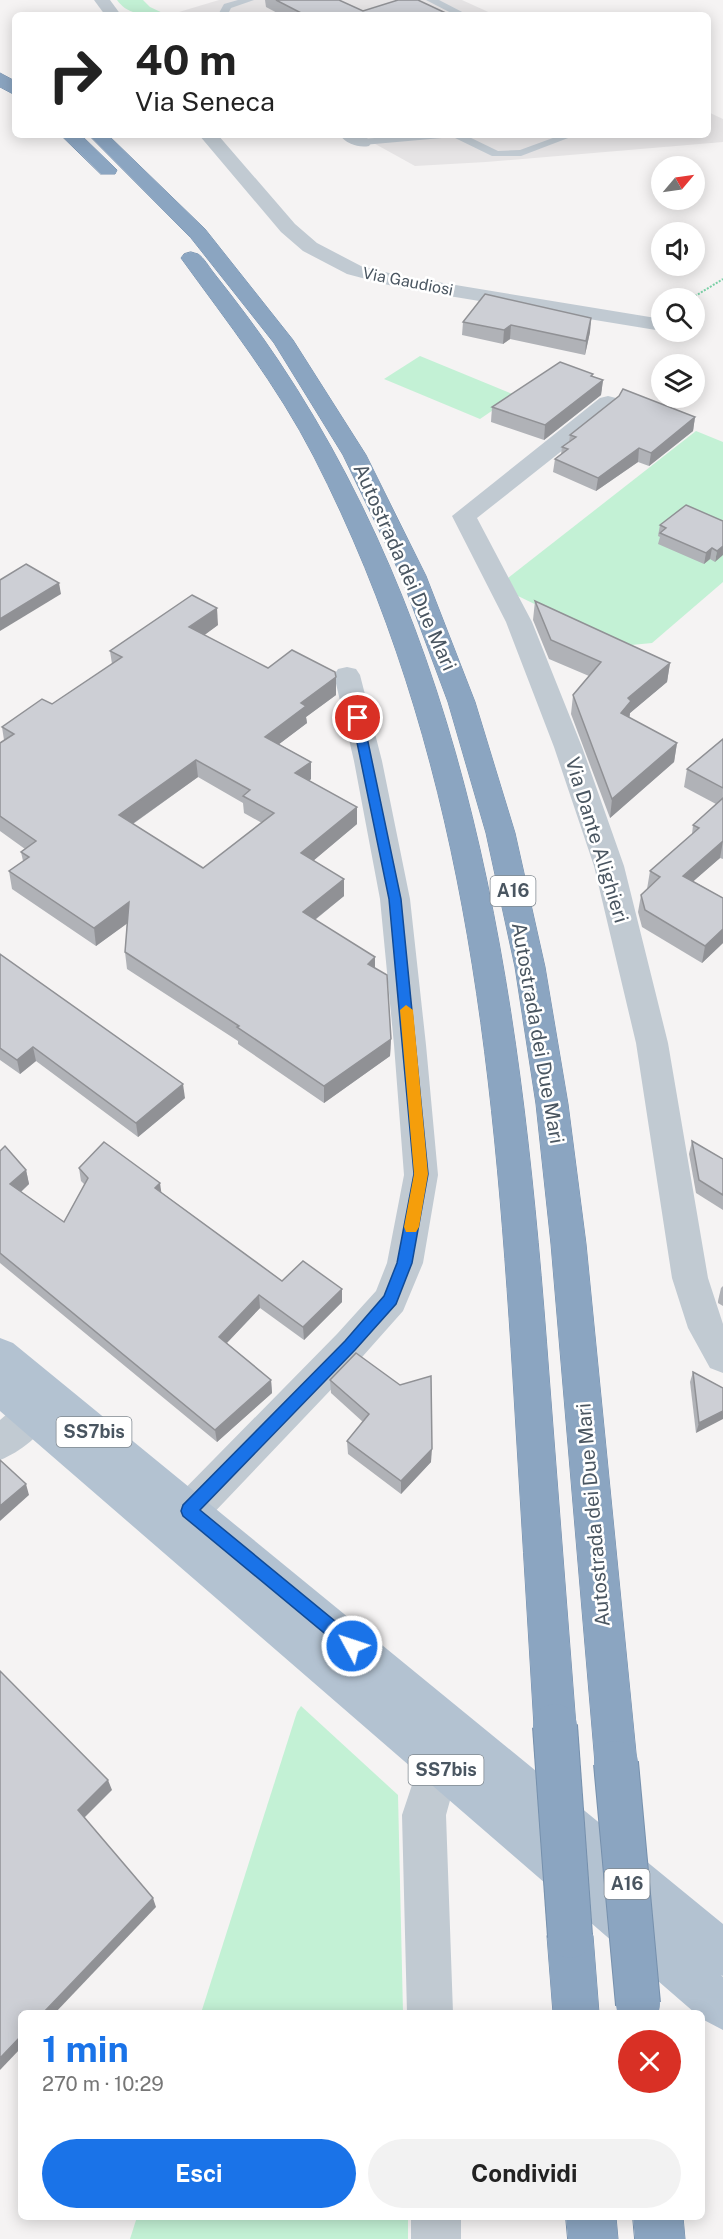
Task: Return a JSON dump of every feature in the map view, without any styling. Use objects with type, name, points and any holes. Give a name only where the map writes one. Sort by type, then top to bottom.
[{"type":"highway","points":[[0,78],[12,88]]},
{"type":"highway","name":"Autostrada dei Due Mari","points":[[73,138],[141,202],[180,244],[255,341],[291,397],[326,457],[389,596],[418,678],[445,767],[470,868],[491,980],[509,1105],[522,1243],[576,2010]]},
{"type":"highway","name":"Autostrada dei Due Mari","points":[[101,138],[205,239],[282,337],[319,393],[355,453],[398,540],[453,674],[482,764],[508,866],[529,966],[552,1102],[568,1247],[639,2009]]},
{"type":"highway","points":[[591,2220],[593,2239]]},
{"type":"highway","points":[[658,2220],[660,2239]]},
{"type":"main road","name":"SS7bis","points":[[0,1354],[439,1764],[723,2007]]},
{"type":"main road","name":"SS7bis","points":[[0,1388],[33,1415],[179,1521],[723,1953]]},
{"type":"street","name":"Via Gaudiosi","points":[[211,138],[288,228],[310,247],[354,270],[400,282],[651,323]]},
{"type":"street","name":"Via Dante Alighieri","points":[[609,403],[464,516],[519,622],[568,747],[609,866],[652,1043],[690,1278],[706,1328],[723,1357]]},
{"type":"street","points":[[179,1521],[350,1345],[390,1300],[405,1263],[421,1174],[395,899],[368,761],[348,675]]},
{"type":"street","points":[[0,1443],[33,1415]]},
{"type":"street","points":[[430,2010],[424,1815],[439,1764]]},
{"type":"street","points":[[436,2220],[436,2239]]},
{"type":"lane","points":[[224,12],[227,6],[249,0]]},
{"type":"lane","points":[[431,0],[457,12]]},
{"type":"lane","points":[[356,139],[379,138]]},
{"type":"lane","points":[[464,138],[496,153],[521,153],[563,138]]},
{"type":"path","points":[[705,290],[723,279]]},
{"type":"shaded area","points":[[219,0],[462,0],[488,12],[179,12]]},
{"type":"shaded area","points":[[711,113],[723,119],[723,142],[415,166],[364,138],[711,138]]},
{"type":"green space","points":[[117,0],[143,0],[150,7],[161,12],[133,12]]},
{"type":"green space","points":[[420,356],[515,395],[480,419],[384,379]]},
{"type":"green space","points":[[696,431],[723,442],[723,582],[652,643],[621,646],[518,596],[508,578]]},
{"type":"green space","points":[[301,1706],[398,1795],[403,2010],[202,2010],[297,1712]]},
{"type":"green space","points":[[136,2220],[408,2220],[408,2239],[130,2239]]},
{"type":"building","points":[[276,0],[339,0],[363,11],[398,0],[418,0],[444,12],[299,12]]},
{"type":"building","points":[[485,294],[591,318],[586,341],[511,325],[504,330],[463,322]]},
{"type":"building","points":[[560,362],[603,380],[545,425],[492,407]]},
{"type":"building","points":[[623,389],[651,400],[651,408],[672,408],[695,417],[651,453],[639,448],[598,478],[555,459],[568,449],[562,447],[576,437],[570,435],[619,396]]},
{"type":"building","points":[[686,505],[723,521],[723,546],[717,551],[712,548],[706,553],[660,533],[666,528],[660,525]]},
{"type":"building","points":[[26,564],[59,583],[0,619],[0,580]]},
{"type":"building","points":[[192,595],[217,608],[189,627],[268,668],[292,650],[335,672],[336,677],[301,703],[306,706],[265,737],[311,762],[295,773],[357,807],[301,853],[344,879],[303,912],[375,957],[368,964],[387,975],[391,1039],[324,1086],[237,1027],[239,1026],[125,952],[129,902],[94,928],[9,871],[29,857],[21,852],[36,841],[0,816],[0,743],[14,734],[2,727],[42,699],[52,704],[122,657],[110,651]],"holes":[[[196,760],[250,790],[243,796],[274,813],[203,868],[119,815]]]},
{"type":"building","points":[[535,601],[670,663],[628,698],[631,701],[621,713],[677,743],[612,799],[573,695],[601,662],[551,640]]},
{"type":"building","points":[[723,739],[723,788],[687,769]]},
{"type":"building","points":[[723,798],[723,841],[683,876],[723,898],[723,929],[705,946],[645,910],[641,895],[660,877],[650,871],[699,828],[693,825]]},
{"type":"building","points":[[0,954],[183,1084],[136,1123],[33,1047],[17,1060],[0,1048]]},
{"type":"building","points":[[692,1141],[723,1159],[723,1195],[699,1180]]},
{"type":"building","points":[[104,1142],[160,1183],[155,1188],[282,1281],[303,1261],[342,1289],[303,1327],[259,1295],[219,1337],[271,1380],[215,1430],[0,1253],[0,1151],[5,1146],[26,1170],[10,1184],[64,1222],[88,1178],[79,1168]]},
{"type":"building","points":[[356,1353],[400,1385],[431,1376],[432,1449],[401,1481],[347,1441],[369,1414],[330,1380]]},
{"type":"building","points":[[693,1372],[723,1388],[723,1411],[699,1423]]},
{"type":"building","points":[[0,1460],[26,1484],[0,1506]]},
{"type":"building","points":[[0,1671],[108,1780],[78,1810],[153,1898],[46,2010],[18,2010],[18,2039],[0,2058]]},
{"type":"slow traffic","points":[[406,1010],[421,1174],[411,1227]]},
{"type":"route","points":[[352,1646],[189,1511],[350,1345],[390,1300],[405,1263],[421,1174],[410,1045],[395,899],[358,718]]}]
